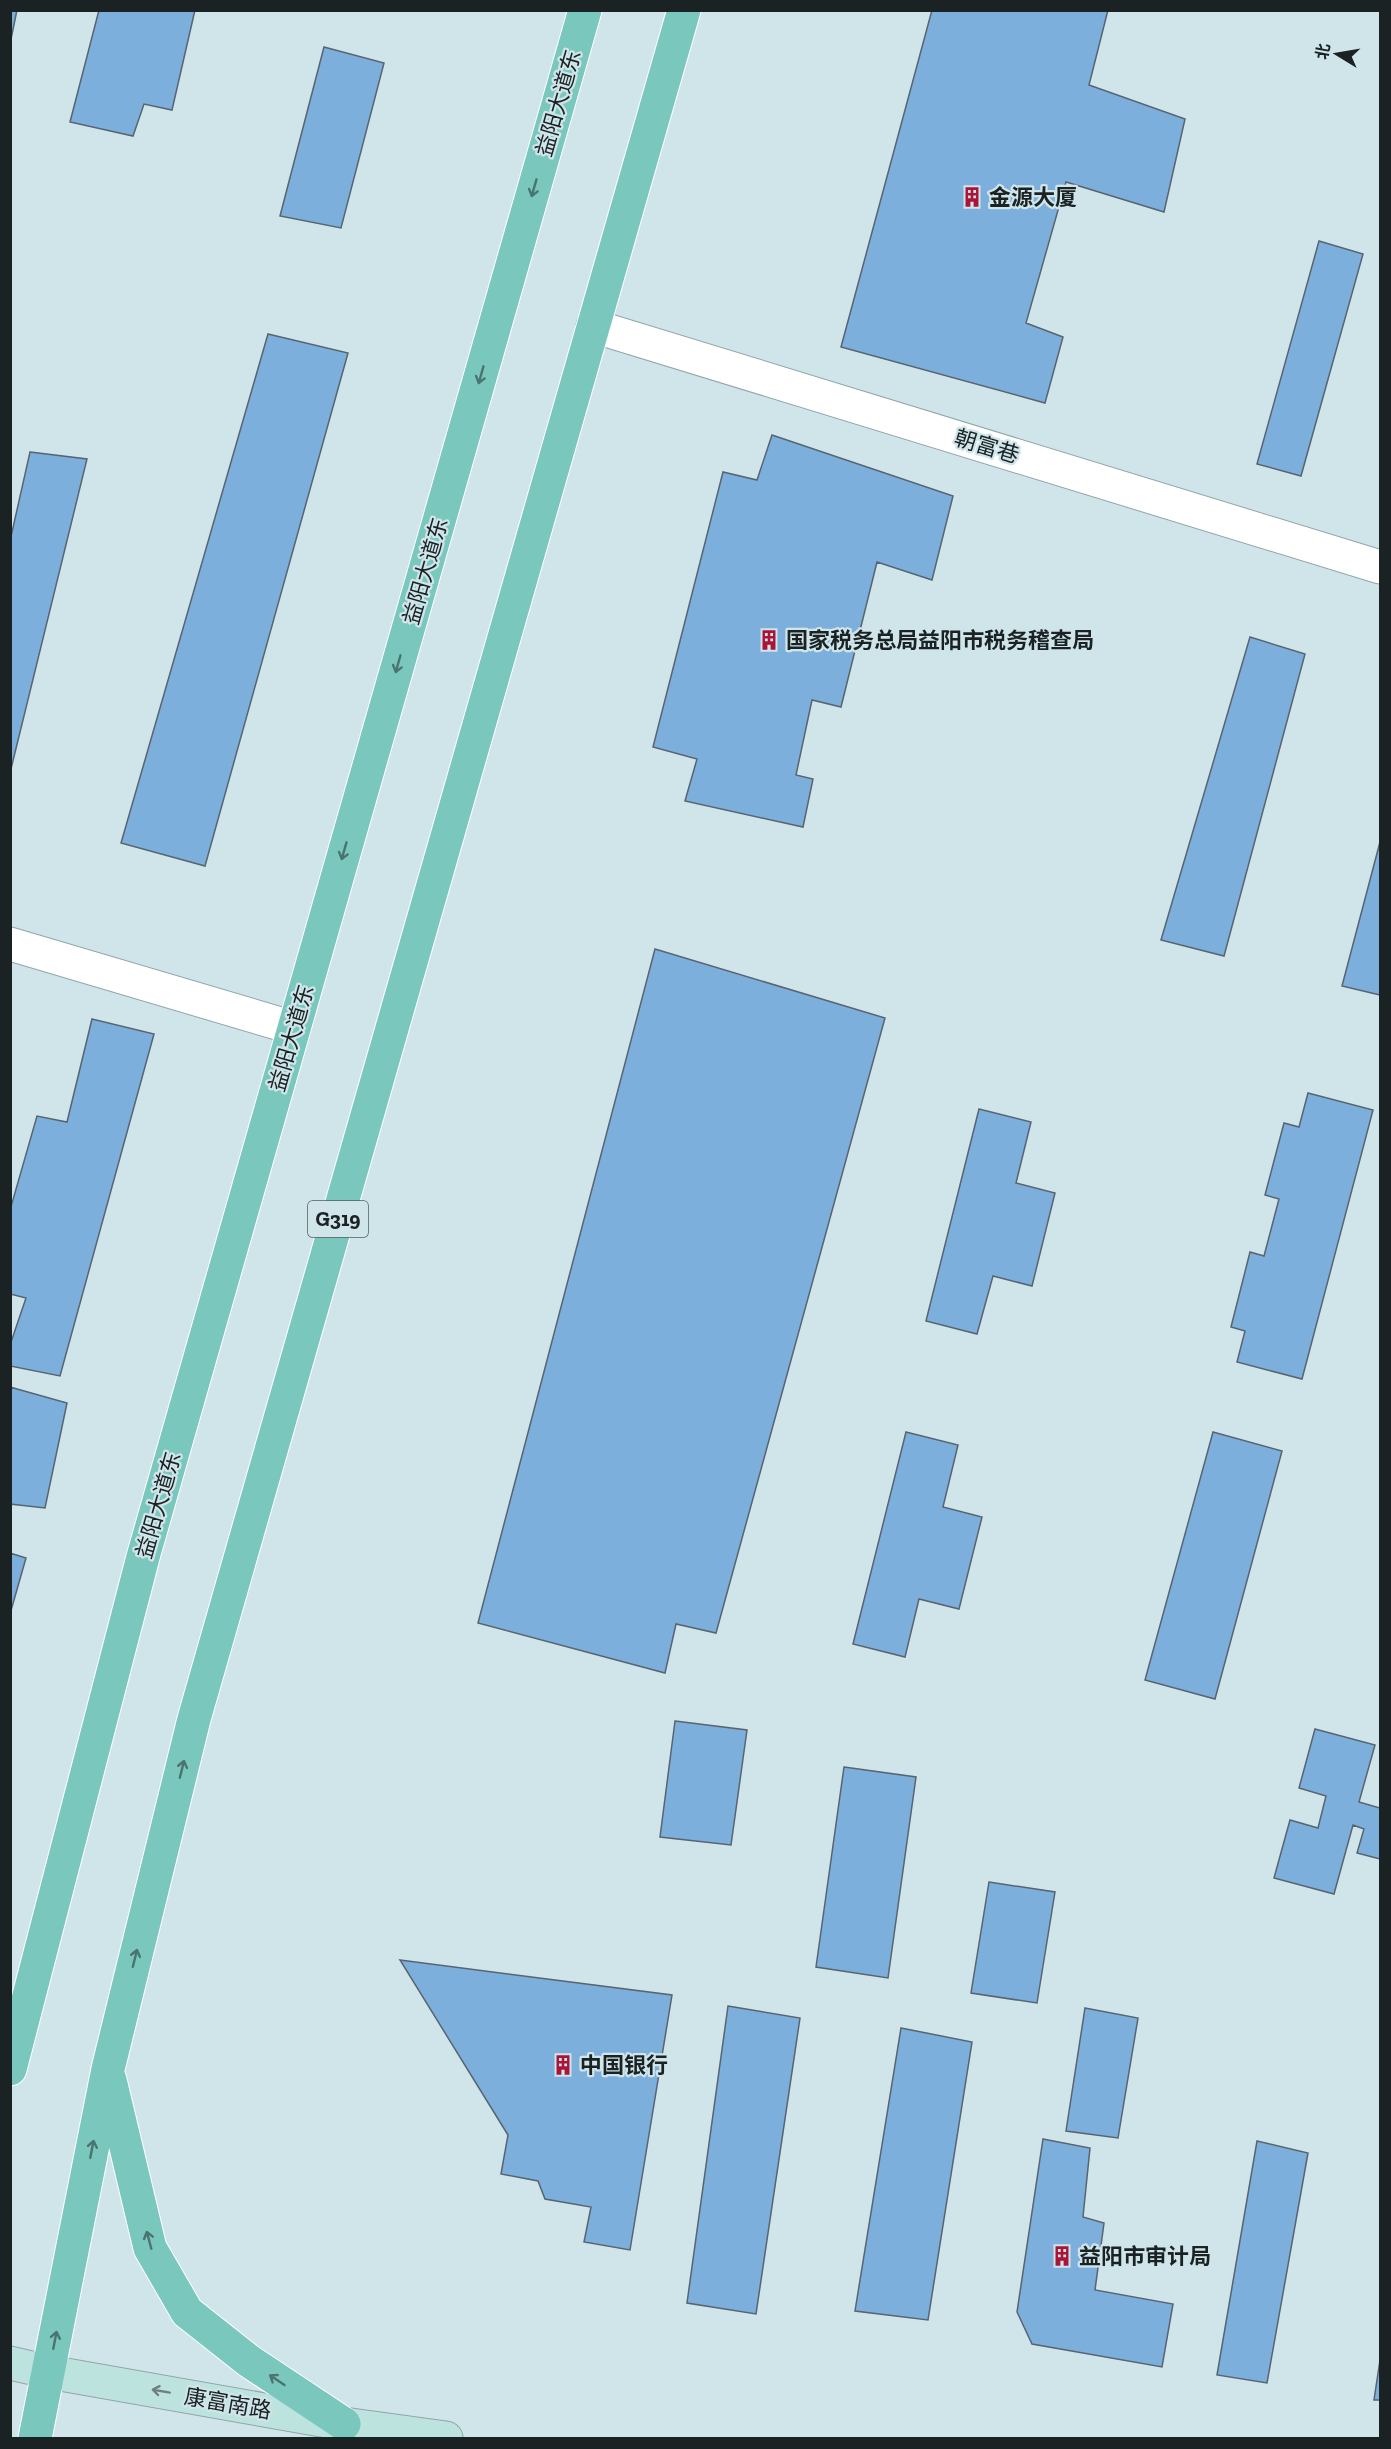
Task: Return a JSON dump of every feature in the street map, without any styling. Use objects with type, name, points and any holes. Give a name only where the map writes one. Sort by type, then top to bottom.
[{"type":"main road","name":"益阳大道东","points":[[10,2069],[16,2035],[143,1557],[585,10]]},
{"type":"main road","name":"G319","points":[[35,2439],[108,2069],[194,1719],[684,10]]},
{"type":"main road","points":[[108,2069],[150,2248],[187,2312],[249,2361],[344,2424]]},
{"type":"main road","name":"康富南路","points":[[10,2363],[49,2372],[344,2424],[446,2439]]},
{"type":"street","name":"朝富巷","points":[[593,326],[1380,567]]},
{"type":"street","points":[[10,944],[294,1028]]},
{"type":"building","points":[[10,10],[17,10],[10,44]]},
{"type":"building","points":[[99,10],[195,10],[172,110],[144,104],[133,136],[70,122]]},
{"type":"building","name":"金源大厦","points":[[932,10],[1108,10],[1089,85],[1185,119],[1164,212],[1066,182],[1026,323],[1063,337],[1045,403],[841,347]]},
{"type":"building","points":[[324,47],[384,63],[341,228],[280,216]]},
{"type":"building","points":[[1319,241],[1363,254],[1301,476],[1257,464]]},
{"type":"building","points":[[268,334],[348,353],[205,866],[121,843]]},
{"type":"building","name":"国家税务总局益阳市税务稽查局","points":[[772,435],[953,496],[932,580],[877,562],[841,707],[812,700],[796,775],[813,779],[803,827],[685,801],[697,759],[653,747],[723,472],[757,480]]},
{"type":"building","points":[[30,452],[87,459],[10,773],[10,541]]},
{"type":"building","points":[[1250,637],[1305,654],[1224,956],[1161,940]]},
{"type":"building","points":[[1380,842],[1380,995],[1342,986]]},
{"type":"building","points":[[655,949],[885,1018],[716,1633],[676,1624],[665,1673],[478,1623]]},
{"type":"building","points":[[92,1019],[154,1034],[60,1376],[10,1366],[10,1345],[26,1298],[10,1294],[10,1210],[37,1116],[67,1122]]},
{"type":"building","points":[[1308,1093],[1373,1110],[1302,1379],[1237,1362],[1245,1331],[1231,1327],[1250,1252],[1264,1256],[1279,1199],[1265,1195],[1284,1123],[1299,1127]]},
{"type":"building","points":[[979,1109],[1031,1122],[1016,1183],[1055,1193],[1032,1286],[993,1276],[977,1334],[926,1321]]},
{"type":"building","points":[[10,1387],[67,1403],[45,1508],[10,1504]]},
{"type":"building","points":[[906,1432],[958,1445],[943,1507],[982,1517],[959,1609],[919,1599],[905,1657],[853,1644]]},
{"type":"building","points":[[1213,1432],[1282,1451],[1215,1699],[1145,1680]]},
{"type":"building","points":[[10,1553],[26,1558],[10,1614]]},
{"type":"building","points":[[675,1721],[747,1730],[731,1845],[660,1837]]},
{"type":"building","points":[[1315,1729],[1375,1745],[1359,1802],[1380,1808],[1380,1859],[1357,1853],[1364,1829],[1353,1825],[1334,1894],[1274,1878],[1290,1820],[1318,1828],[1326,1796],[1299,1788]]},
{"type":"building","points":[[844,1767],[916,1777],[888,1978],[816,1967]]},
{"type":"building","points":[[989,1882],[1055,1892],[1037,2003],[971,1993]]},
{"type":"building","name":"中国银行","points":[[400,1960],[672,1995],[630,2250],[584,2242],[591,2207],[545,2199],[538,2181],[501,2174],[508,2135]]},
{"type":"building","points":[[728,2006],[800,2018],[756,2314],[687,2303]]},
{"type":"building","points":[[1085,2008],[1138,2018],[1118,2138],[1066,2131]]},
{"type":"building","points":[[901,2028],[972,2042],[928,2320],[855,2311]]},
{"type":"building","name":"益阳市审计局","points":[[1043,2139],[1090,2148],[1083,2217],[1104,2223],[1095,2290],[1173,2304],[1162,2367],[1032,2344],[1017,2312]]},
{"type":"building","points":[[1257,2141],[1308,2153],[1267,2383],[1217,2375]]},
{"type":"building","points":[[1380,2360],[1380,2400],[1374,2400]]},
{"type":"place","name":"金源大厦","points":[[972,197]]},
{"type":"place","name":"国家税务总局益阳市税务稽查局","points":[[769,640]]},
{"type":"place","name":"中国银行","points":[[563,2065]]},
{"type":"place","name":"益阳市审计局","points":[[1062,2256]]}]
